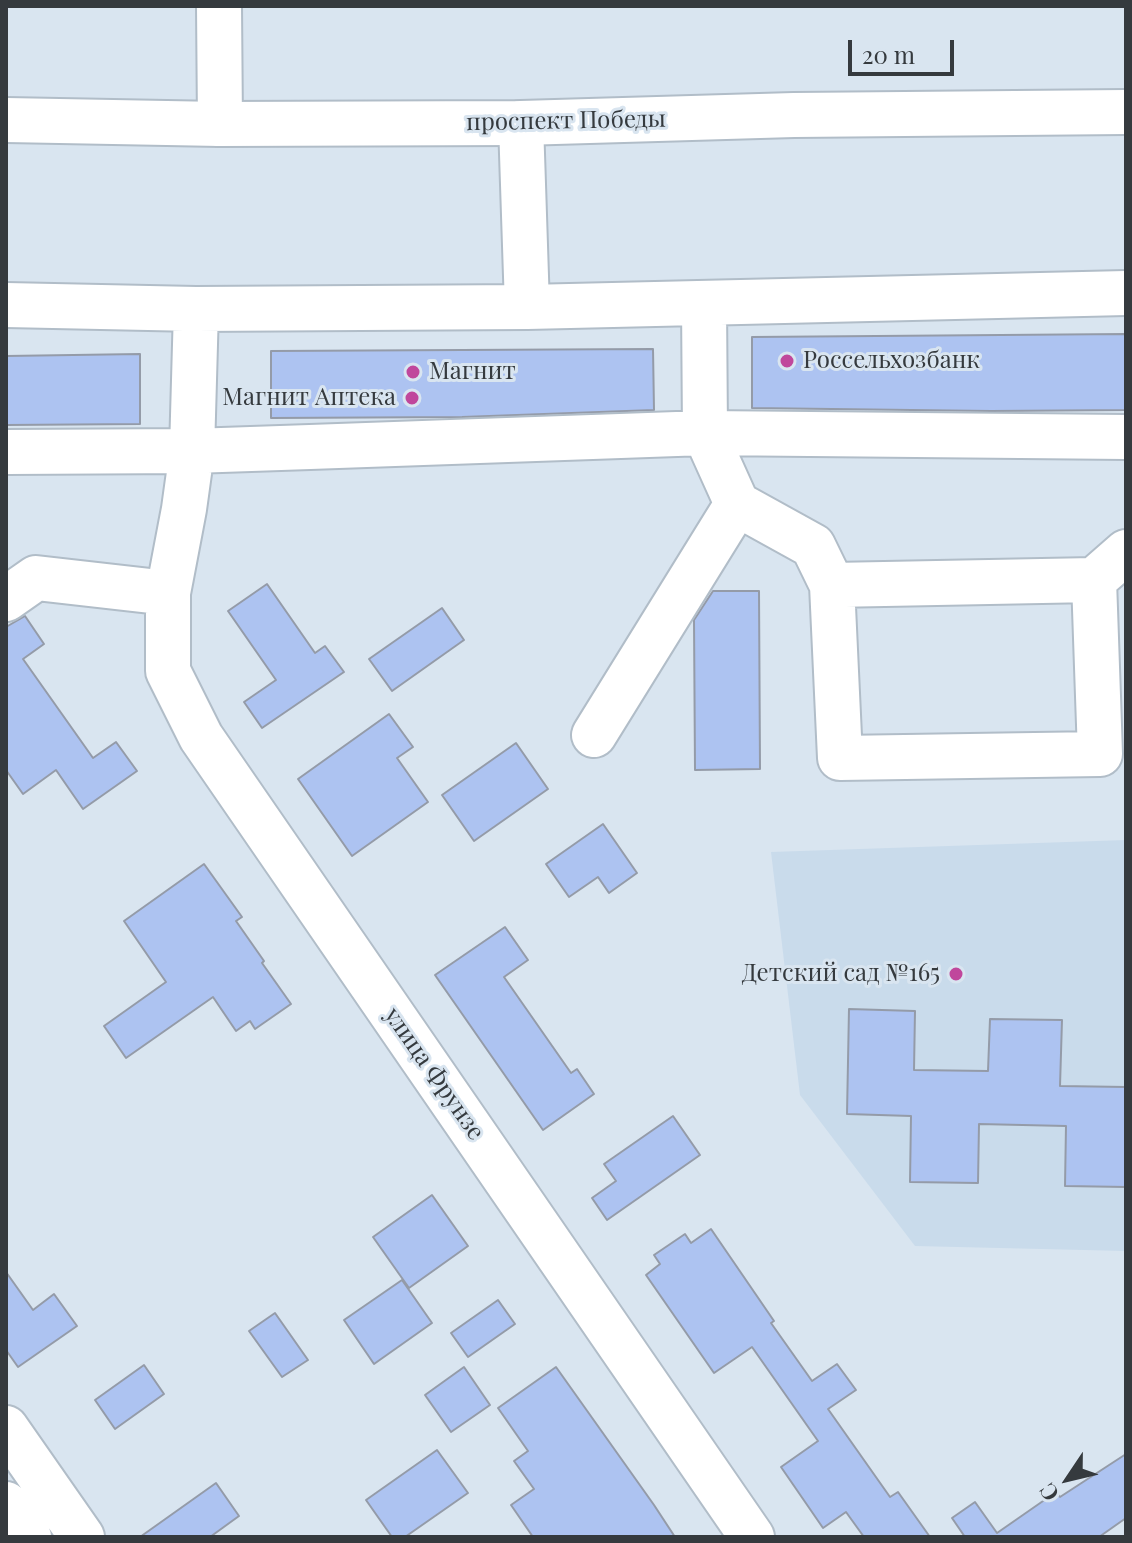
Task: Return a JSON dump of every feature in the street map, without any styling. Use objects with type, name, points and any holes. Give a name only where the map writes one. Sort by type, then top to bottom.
[{"type":"street","points":[[219,6],[220,124]]},
{"type":"street","name":"проспект Победы","points":[[6,120],[220,124],[521,123],[794,115],[1126,112]]},
{"type":"street","points":[[521,123],[527,307]]},
{"type":"street","points":[[6,305],[196,309],[527,307],[1126,293]]},
{"type":"street","points":[[704,303],[705,433],[737,504],[813,546],[832,585],[840,758],[1100,754],[1094,580]]},
{"type":"street","name":"улица Фрунзе","points":[[196,309],[192,451],[168,593],[168,671],[201,737],[752,1537]]},
{"type":"street","points":[[6,452],[192,451],[705,433],[1126,437]]},
{"type":"street","points":[[594,735],[737,504]]},
{"type":"street","points":[[832,585],[1094,580],[1126,552]]},
{"type":"street","points":[[6,599],[36,578],[168,593]]},
{"type":"street","points":[[6,1428],[82,1537]]},
{"type":"street","points":[[6,1504],[29,1537]]},
{"type":"shaded area","name":"Детский сад №165","points":[[1126,840],[1126,1251],[915,1246],[800,1095],[771,852]]},
{"type":"building","points":[[1125,334],[1126,410],[752,408],[752,337]]},
{"type":"building","points":[[653,349],[654,410],[462,417],[271,418],[271,351]]},
{"type":"building","points":[[140,354],[140,424],[6,425],[6,356]]},
{"type":"building","points":[[267,584],[315,653],[325,646],[344,672],[262,728],[244,702],[276,680],[228,611]]},
{"type":"building","points":[[713,591],[759,591],[760,769],[695,770],[694,620]]},
{"type":"building","points":[[442,608],[464,640],[392,691],[369,659]]},
{"type":"building","points":[[25,616],[44,644],[23,659],[93,758],[116,742],[137,771],[83,809],[56,770],[23,794],[6,770],[6,627]]},
{"type":"building","points":[[389,714],[413,747],[397,758],[428,802],[352,856],[298,779]]},
{"type":"building","points":[[516,743],[548,789],[474,841],[442,795]]},
{"type":"building","points":[[603,824],[637,873],[609,893],[598,877],[569,897],[546,864]]},
{"type":"building","points":[[204,864],[242,917],[236,921],[291,1004],[255,1029],[250,1021],[236,1031],[213,997],[126,1058],[104,1026],[166,982],[124,921]]},
{"type":"building","points":[[505,927],[528,960],[504,977],[571,1073],[577,1069],[594,1094],[543,1130],[435,975]]},
{"type":"building","points":[[849,1009],[915,1011],[914,1070],[988,1071],[990,1019],[1062,1020],[1060,1086],[1126,1087],[1126,1187],[1065,1186],[1066,1126],[979,1124],[978,1183],[910,1182],[911,1116],[847,1114]]},
{"type":"building","points":[[673,1116],[700,1155],[607,1220],[592,1198],[616,1181],[604,1164]]},
{"type":"building","points":[[432,1195],[468,1246],[409,1288],[373,1237]]},
{"type":"building","points":[[711,1229],[812,1381],[837,1364],[856,1390],[828,1409],[890,1497],[898,1492],[930,1537],[864,1537],[846,1512],[823,1528],[781,1467],[818,1441],[752,1347],[714,1373],[646,1275],[660,1264],[654,1255],[685,1234],[691,1243]]},
{"type":"building","points":[[6,1272],[33,1310],[54,1294],[77,1326],[18,1367],[6,1350]]},
{"type":"building","points":[[402,1280],[432,1323],[374,1364],[344,1320]]},
{"type":"building","points":[[498,1300],[515,1324],[468,1357],[451,1333]]},
{"type":"building","points":[[275,1313],[308,1360],[282,1377],[249,1331]]},
{"type":"building","points":[[144,1365],[164,1394],[115,1429],[95,1400]]},
{"type":"building","points":[[464,1367],[490,1405],[451,1432],[425,1395]]},
{"type":"building","points":[[556,1367],[675,1537],[533,1537],[511,1505],[534,1489],[514,1461],[528,1451],[498,1408]]},
{"type":"building","points":[[437,1450],[468,1493],[405,1537],[392,1537],[366,1500]]},
{"type":"building","points":[[1126,1454],[1126,1518],[1099,1537],[965,1537],[952,1518],[975,1502],[997,1533],[1056,1492],[1060,1497]]},
{"type":"building","points":[[216,1483],[239,1516],[210,1537],[140,1537]]},
{"type":"place","name":"Россельхозбанк","points":[[787,361]]},
{"type":"place","name":"Магнит","points":[[413,372]]},
{"type":"place","name":"Магнит Аптека","points":[[412,398]]},
{"type":"place","name":"Детский сад №165","points":[[956,974]]}]
